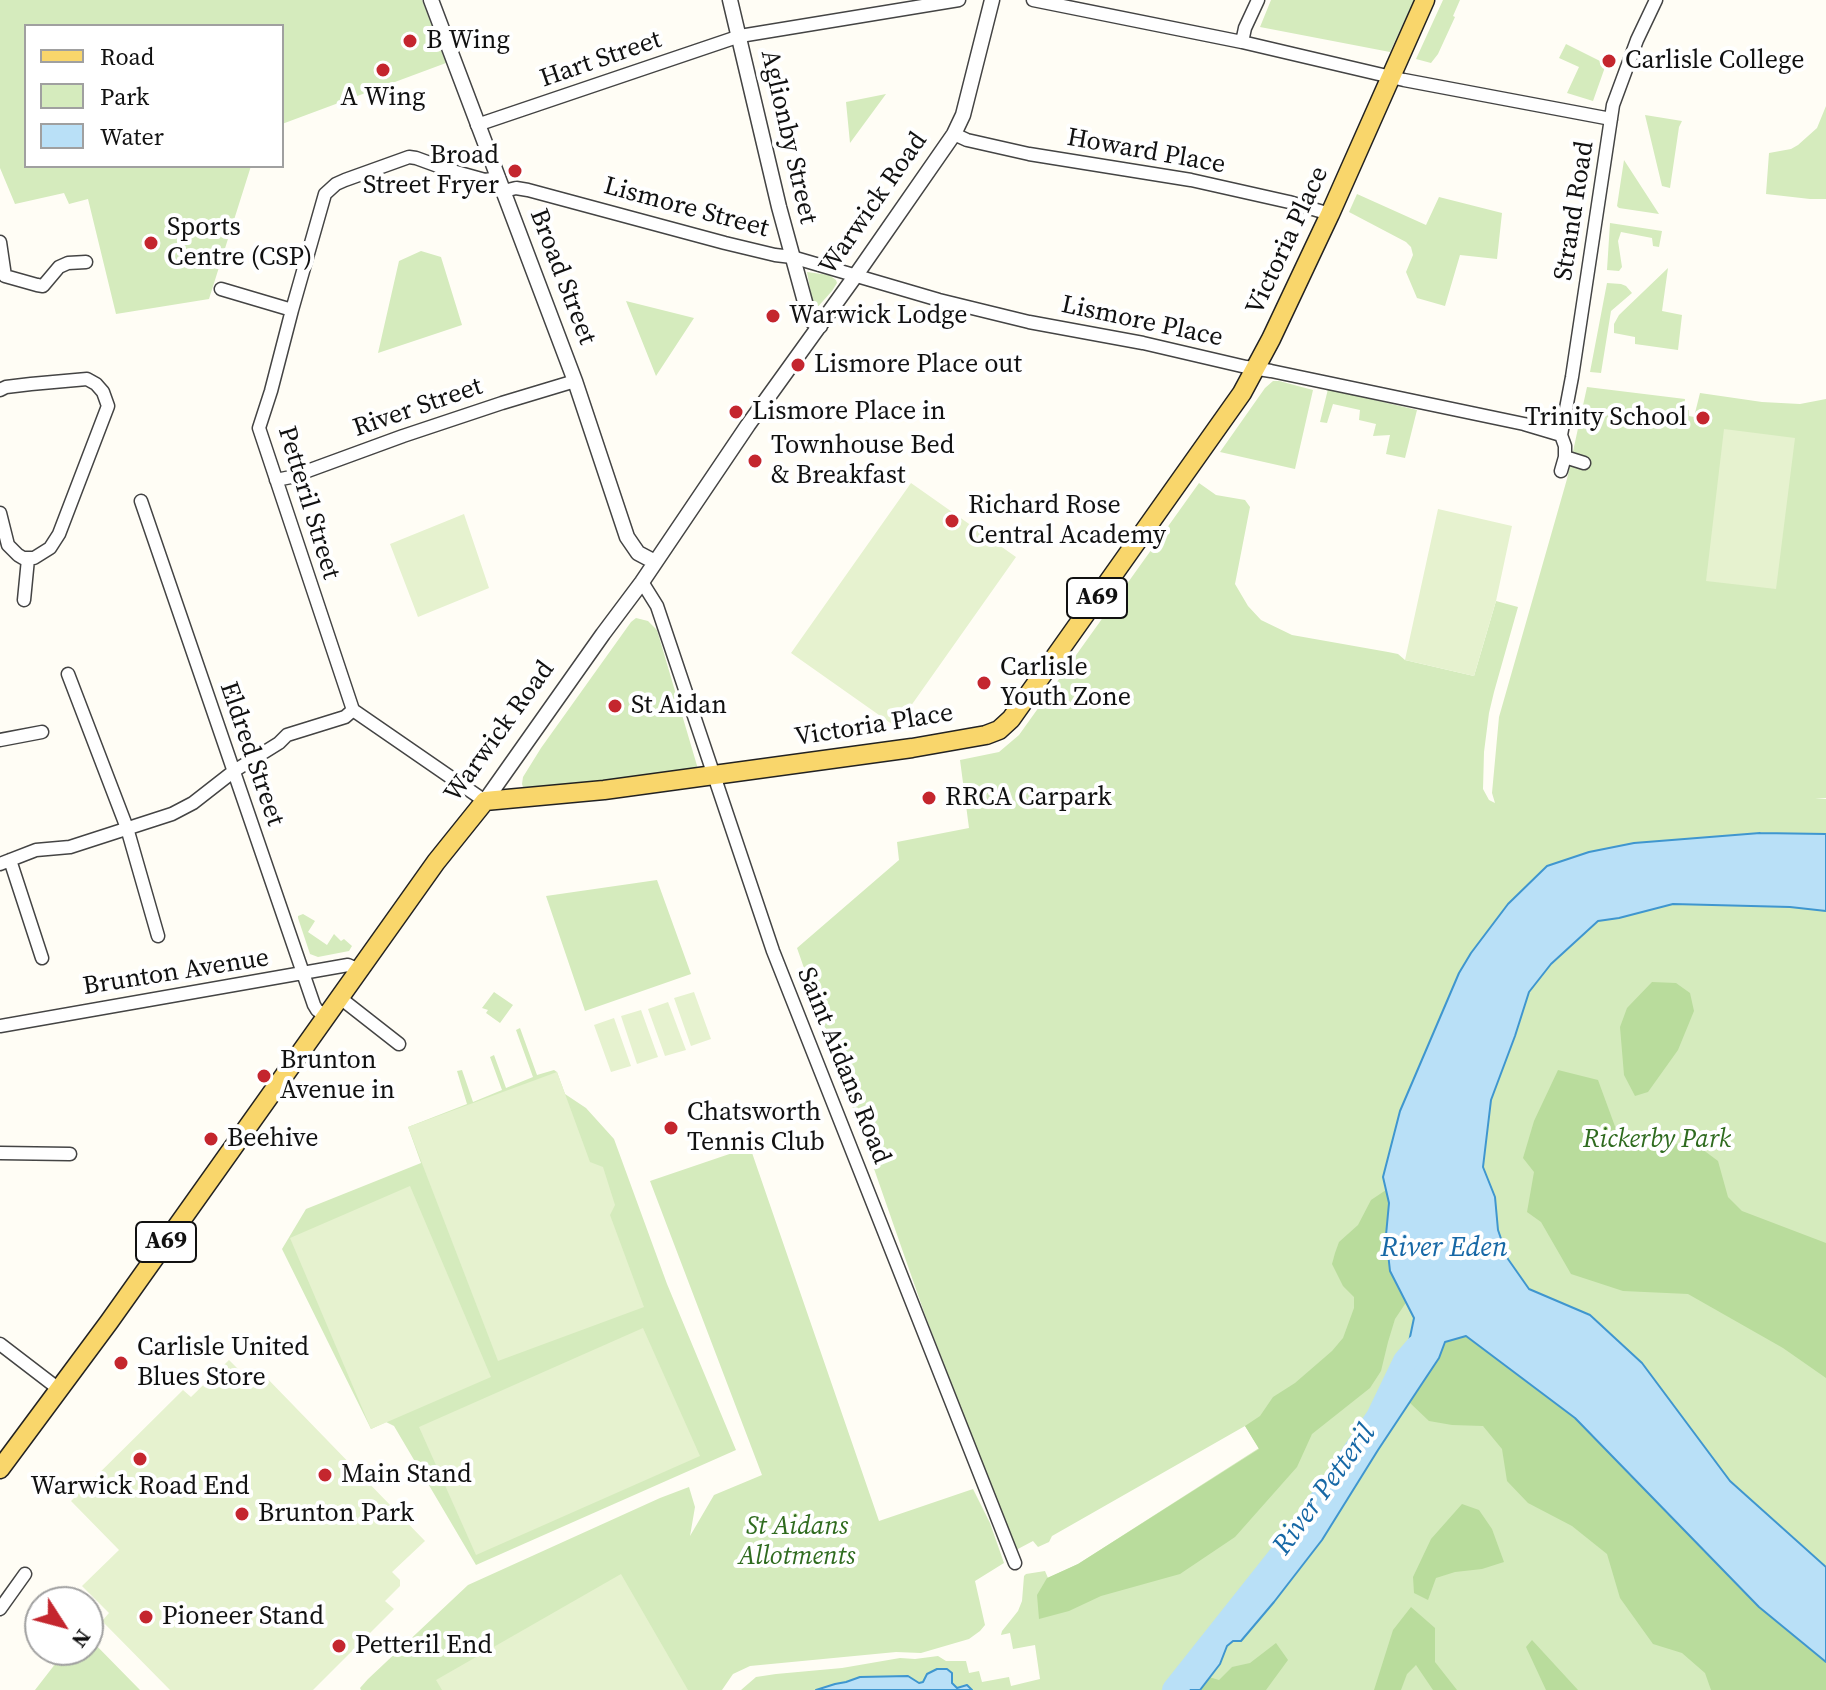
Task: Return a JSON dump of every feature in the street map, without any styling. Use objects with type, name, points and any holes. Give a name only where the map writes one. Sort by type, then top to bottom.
[{"type":"main road","name":"Victoria Place","points":[[485,801],[715,776],[932,745],[999,730],[1011,719],[1242,393],[1330,214],[1425,0]]},
{"type":"main road","name":"Warwick Road","points":[[1,1466],[60,1390],[436,862],[485,801]]},
{"type":"street","name":"Broad Street","points":[[431,0],[575,381],[627,537],[638,553],[655,562]]},
{"type":"street","name":"Aglionby Street","points":[[730,0],[792,257],[808,313],[812,321],[820,326]]},
{"type":"street","name":"Hart Street","points":[[477,125],[740,36],[959,0]]},
{"type":"street","name":"Warwick Road","points":[[485,801],[642,582],[748,425],[954,134],[963,115],[992,0]]},
{"type":"street","points":[[1033,0],[1080,4],[1390,77],[1611,119]]},
{"type":"street","points":[[1242,42],[1258,0]]},
{"type":"street","name":"Strand Road","points":[[1561,435],[1613,105],[1637,40],[1656,0]]},
{"type":"street","name":"Howard Place","points":[[954,134],[967,140],[1029,154],[1191,180],[1330,214]]},
{"type":"street","name":"Petteril Street","points":[[353,710],[259,428],[322,203],[325,194],[336,184],[409,157],[501,184]]},
{"type":"street","name":"Lismore Street","points":[[501,184],[856,275]]},
{"type":"street","points":[[0,242],[3,276],[43,286]]},
{"type":"street","points":[[43,300],[43,286],[59,267],[86,262]]},
{"type":"street","name":"Lismore Place","points":[[856,275],[1029,322],[1143,343],[1524,424],[1561,435]]},
{"type":"street","points":[[221,289],[292,310]]},
{"type":"street","points":[[0,390],[87,379],[103,392],[108,406],[56,540],[39,556],[28,559],[18,555],[8,545],[0,513]]},
{"type":"street","name":"River Street","points":[[276,480],[575,381]]},
{"type":"street","points":[[1561,435],[1565,446],[1561,471]]},
{"type":"street","points":[[1565,457],[1584,463]]},
{"type":"street","name":"Eldred Street","points":[[141,501],[303,975],[317,1010],[326,1016]]},
{"type":"street","points":[[24,600],[28,559]]},
{"type":"street","name":"Saint Aidans Road","points":[[642,582],[657,606],[773,951],[1015,1563]]},
{"type":"street","points":[[68,674],[127,828],[158,936]]},
{"type":"street","points":[[42,958],[5,862],[36,850],[70,847],[182,809],[287,735],[345,717],[353,710],[485,801]]},
{"type":"street","points":[[0,740],[42,732]]},
{"type":"street","name":"Brunton Avenue","points":[[0,1026],[348,965],[359,970]]},
{"type":"street","points":[[339,997],[399,1044]]},
{"type":"street","points":[[0,1153],[70,1154]]},
{"type":"street","points":[[0,1344],[60,1390]]},
{"type":"street","points":[[0,1609],[25,1574]]},
{"type":"green space","points":[[0,0],[422,0],[446,63],[284,123],[284,24],[24,24],[24,168],[250,168],[209,299],[116,314],[88,199],[69,204],[64,193],[15,204],[0,168]]},
{"type":"green space","points":[[1271,0],[1414,0],[1390,52],[1260,27]]},
{"type":"green space","points":[[1443,0],[1460,0],[1455,17],[1431,63],[1416,59]]},
{"type":"green space","points":[[1566,44],[1604,63],[1593,101],[1567,93],[1579,67],[1559,58]]},
{"type":"green space","points":[[886,94],[850,143],[846,102]]},
{"type":"green space","points":[[1826,106],[1826,199],[1766,194],[1769,153],[1798,145],[1817,128]]},
{"type":"green space","points":[[1645,115],[1682,121],[1670,188],[1662,186]]},
{"type":"green space","points":[[1624,160],[1659,214],[1617,206]]},
{"type":"green space","points":[[1357,194],[1426,225],[1439,197],[1502,213],[1497,259],[1460,255],[1445,306],[1417,298],[1406,272],[1413,255],[1411,247],[1349,212]]},
{"type":"green space","points":[[1610,223],[1662,231],[1659,247],[1653,246],[1652,238],[1621,232],[1618,241],[1622,267],[1619,271],[1607,270]]},
{"type":"green space","points":[[421,251],[441,257],[462,325],[378,353],[399,261]]},
{"type":"green space","points":[[1668,268],[1662,311],[1682,315],[1678,350],[1635,344],[1635,337],[1614,333],[1614,324],[1619,315]]},
{"type":"green space","points":[[807,272],[829,275],[837,283],[814,311]]},
{"type":"green space","points":[[1607,283],[1626,286],[1632,293],[1611,311],[1601,373],[1590,372]]},
{"type":"green space","points":[[626,301],[694,318],[656,376]]},
{"type":"green space","points":[[1273,381],[1313,390],[1295,469],[1220,452]]},
{"type":"green space","points":[[1587,387],[1685,399],[1684,409],[1694,417],[1700,393],[1800,404],[1826,399],[1826,798],[1815,799],[1826,799],[1826,834],[1760,833],[1634,843],[1589,852],[1547,866],[1508,904],[1459,973],[1400,1111],[1383,1177],[1405,1298],[1414,1318],[1466,1336],[1575,1418],[1759,1607],[1826,1690],[741,1690],[756,1677],[938,1656],[946,1661],[966,1661],[969,1673],[979,1671],[982,1682],[1009,1677],[1011,1686],[1040,1679],[1035,1645],[1013,1649],[1010,1633],[1001,1635],[1022,1601],[1024,1576],[1045,1571],[1048,1578],[1078,1564],[1259,1448],[1245,1426],[1052,1536],[1049,1542],[1038,1547],[1033,1541],[1016,1550],[925,1315],[797,948],[899,860],[897,842],[969,828],[960,760],[999,752],[1019,735],[1199,483],[1216,495],[1245,500],[1250,507],[1235,584],[1261,620],[1292,635],[1398,654],[1405,660],[1474,676],[1496,601],[1518,607],[1489,713],[1484,752],[1483,789],[1489,800],[1495,803],[1492,793],[1499,717],[1567,479]]},
{"type":"green space","points":[[1328,389],[1417,410],[1405,458],[1386,454],[1390,435],[1373,436],[1376,424],[1359,420],[1360,410],[1333,404],[1327,423],[1320,422]]},
{"type":"green space","points":[[1724,429],[1795,438],[1776,589],[1706,581]]},
{"type":"green space","points":[[911,483],[1016,557],[896,727],[791,653]]},
{"type":"green space","points":[[1438,509],[1512,526],[1496,601],[1474,676],[1405,660]]},
{"type":"green space","points":[[464,514],[489,588],[418,617],[390,544]]},
{"type":"green space","points":[[636,618],[648,621],[657,630],[698,769],[695,773],[524,790],[523,777],[541,748]]},
{"type":"green space","points":[[657,880],[691,974],[585,1011],[546,896]]},
{"type":"green space","name":"Rickerby Park","points":[[1673,904],[1826,911],[1826,1567],[1730,1481],[1642,1363],[1591,1315],[1529,1289],[1509,1259],[1498,1230],[1495,1197],[1483,1167],[1491,1100],[1529,992],[1551,964],[1599,921]]},
{"type":"green space","points":[[303,914],[315,921],[308,932],[327,945],[334,934],[352,946],[349,951],[318,957],[310,954],[298,918]]},
{"type":"green space","points":[[1652,982],[1676,983],[1690,993],[1694,1011],[1678,1050],[1648,1092],[1635,1096],[1624,1075],[1620,1027],[1627,1008]]},
{"type":"green space","points":[[494,992],[513,1005],[500,1023],[482,1008]]},
{"type":"green space","points":[[694,992],[711,1039],[691,1046],[674,998]]},
{"type":"green space","points":[[668,1002],[686,1050],[665,1056],[648,1009]]},
{"type":"green space","points":[[641,1010],[658,1057],[637,1064],[621,1016]]},
{"type":"green space","points":[[614,1018],[631,1066],[611,1072],[594,1025]]},
{"type":"green space","points":[[520,1028],[537,1075],[554,1070],[557,1072],[565,1094],[586,1108],[614,1139],[667,1284],[736,1450],[476,1565],[394,1426],[386,1422],[371,1429],[282,1249],[306,1209],[421,1163],[408,1127],[467,1104],[457,1071],[462,1070],[473,1102],[502,1090],[490,1057],[494,1055],[506,1088],[533,1077],[516,1030]]},
{"type":"green space","points":[[1558,1070],[1598,1080],[1620,1140],[1657,1150],[1690,1140],[1718,1161],[1728,1197],[1742,1211],[1826,1243],[1826,1378],[1783,1348],[1688,1294],[1623,1291],[1571,1274],[1541,1222],[1527,1212],[1534,1172],[1523,1158],[1534,1121]]},
{"type":"green space","points":[[557,1072],[590,1162],[603,1167],[615,1205],[610,1215],[644,1307],[498,1361],[408,1127]]},
{"type":"green space","name":"St Aidans Allotments","points":[[750,1147],[879,1521],[973,1489],[990,1523],[1004,1563],[975,1581],[985,1625],[969,1639],[921,1653],[896,1652],[750,1666],[733,1674],[722,1690],[361,1690],[368,1679],[468,1585],[689,1487],[695,1507],[690,1536],[714,1495],[762,1475],[650,1181]]},
{"type":"green space","points":[[410,1186],[491,1377],[371,1429],[290,1238]]},
{"type":"green space","points":[[1386,1190],[1390,1271],[1407,1301],[1395,1319],[1381,1371],[1370,1388],[1312,1434],[1297,1467],[1235,1537],[1180,1574],[1101,1596],[1069,1611],[1039,1619],[1037,1595],[1047,1578],[1078,1564],[1259,1449],[1245,1426],[1260,1416],[1273,1397],[1295,1383],[1343,1338],[1354,1308],[1354,1297],[1343,1286],[1332,1264],[1335,1253],[1339,1242],[1358,1225],[1371,1200]]},
{"type":"green space","points":[[643,1328],[700,1456],[476,1555],[419,1427]]},
{"type":"green space","points":[[1466,1336],[1575,1418],[1759,1607],[1826,1661],[1826,1690],[1711,1690],[1705,1673],[1682,1653],[1653,1644],[1620,1598],[1607,1554],[1572,1526],[1528,1503],[1507,1481],[1502,1449],[1483,1426],[1429,1421],[1409,1402],[1439,1358],[1445,1342]]},
{"type":"green space","name":"Brunton Park","points":[[229,1360],[252,1383],[262,1373],[425,1541],[392,1572],[400,1580],[400,1586],[385,1601],[394,1609],[313,1690],[170,1690],[104,1623],[109,1613],[104,1608],[104,1586],[82,1586],[119,1550],[71,1501],[183,1390],[191,1397]]},
{"type":"green space","points":[[1462,1504],[1479,1510],[1492,1529],[1504,1562],[1436,1578],[1428,1600],[1414,1593],[1413,1577],[1431,1539]]},
{"type":"green space","points":[[621,1574],[688,1690],[442,1690],[436,1680]]},
{"type":"green space","points":[[1411,1607],[1435,1628],[1435,1662],[1457,1690],[1433,1690],[1416,1665],[1407,1674],[1401,1690],[1374,1690],[1393,1630]]},
{"type":"green space","points":[[1532,1640],[1578,1690],[1546,1690],[1526,1647]]},
{"type":"green space","points":[[1276,1643],[1288,1660],[1266,1690],[1200,1690],[1209,1677],[1219,1680],[1232,1667],[1250,1663]]},
{"type":"green space","points":[[104,1653],[140,1690],[35,1690],[54,1666],[104,1666]]},
{"type":"water","name":"River Eden","points":[[1760,833],[1826,834],[1826,911],[1673,904],[1598,921],[1551,964],[1529,992],[1491,1100],[1483,1167],[1495,1197],[1498,1230],[1508,1259],[1529,1289],[1590,1315],[1642,1363],[1730,1481],[1826,1567],[1826,1662],[1759,1607],[1575,1418],[1466,1336],[1445,1342],[1439,1358],[1322,1540],[1274,1602],[1241,1641],[1233,1641],[1227,1646],[1220,1664],[1200,1690],[1174,1690],[1330,1488],[1378,1417],[1405,1361],[1414,1318],[1390,1271],[1386,1235],[1389,1203],[1383,1177],[1400,1111],[1459,973],[1471,953],[1508,904],[1547,866],[1589,852],[1634,843]]},
{"type":"water","points":[[937,1669],[947,1669],[952,1673],[952,1683],[957,1688],[967,1685],[972,1690],[816,1690],[860,1677],[908,1676],[919,1683]]},
{"type":"waterway","name":"River Petteril","points":[[1174,1690],[1330,1488],[1378,1417],[1405,1361],[1417,1347]]},
{"type":"place","name":"B Wing","points":[[410,41]]},
{"type":"place","name":"Carlisle College","points":[[1609,61]]},
{"type":"place","name":"A Wing","points":[[383,70]]},
{"type":"place","name":"Broad Street Fryer","points":[[515,171]]},
{"type":"place","name":"Sports Centre (CSP)","points":[[151,243]]},
{"type":"place","name":"Warwick Lodge","points":[[773,316]]},
{"type":"place","name":"Lismore Place out","points":[[798,365]]},
{"type":"place","name":"Lismore Place in","points":[[736,412]]},
{"type":"place","name":"Trinity School","points":[[1703,418]]},
{"type":"place","name":"Townhouse Bed & Breakfast","points":[[755,461]]},
{"type":"place","name":"Richard Rose Central Academy","points":[[952,521]]},
{"type":"place","name":"Carlisle Youth Zone","points":[[984,683]]},
{"type":"place","name":"St Aidan","points":[[615,706]]},
{"type":"place","name":"RRCA Carpark","points":[[929,798]]},
{"type":"place","name":"Brunton Avenue in","points":[[264,1076]]},
{"type":"place","name":"Chatsworth Tennis Club","points":[[671,1128]]},
{"type":"place","name":"Beehive","points":[[211,1139]]},
{"type":"place","name":"Carlisle United Blues Store","points":[[121,1363]]},
{"type":"place","name":"Warwick Road End","points":[[140,1459]]},
{"type":"place","name":"Main Stand","points":[[325,1475]]},
{"type":"place","name":"Brunton Park","points":[[242,1514]]},
{"type":"place","name":"Pioneer Stand","points":[[146,1617]]},
{"type":"place","name":"Petteril End","points":[[339,1646]]}]
